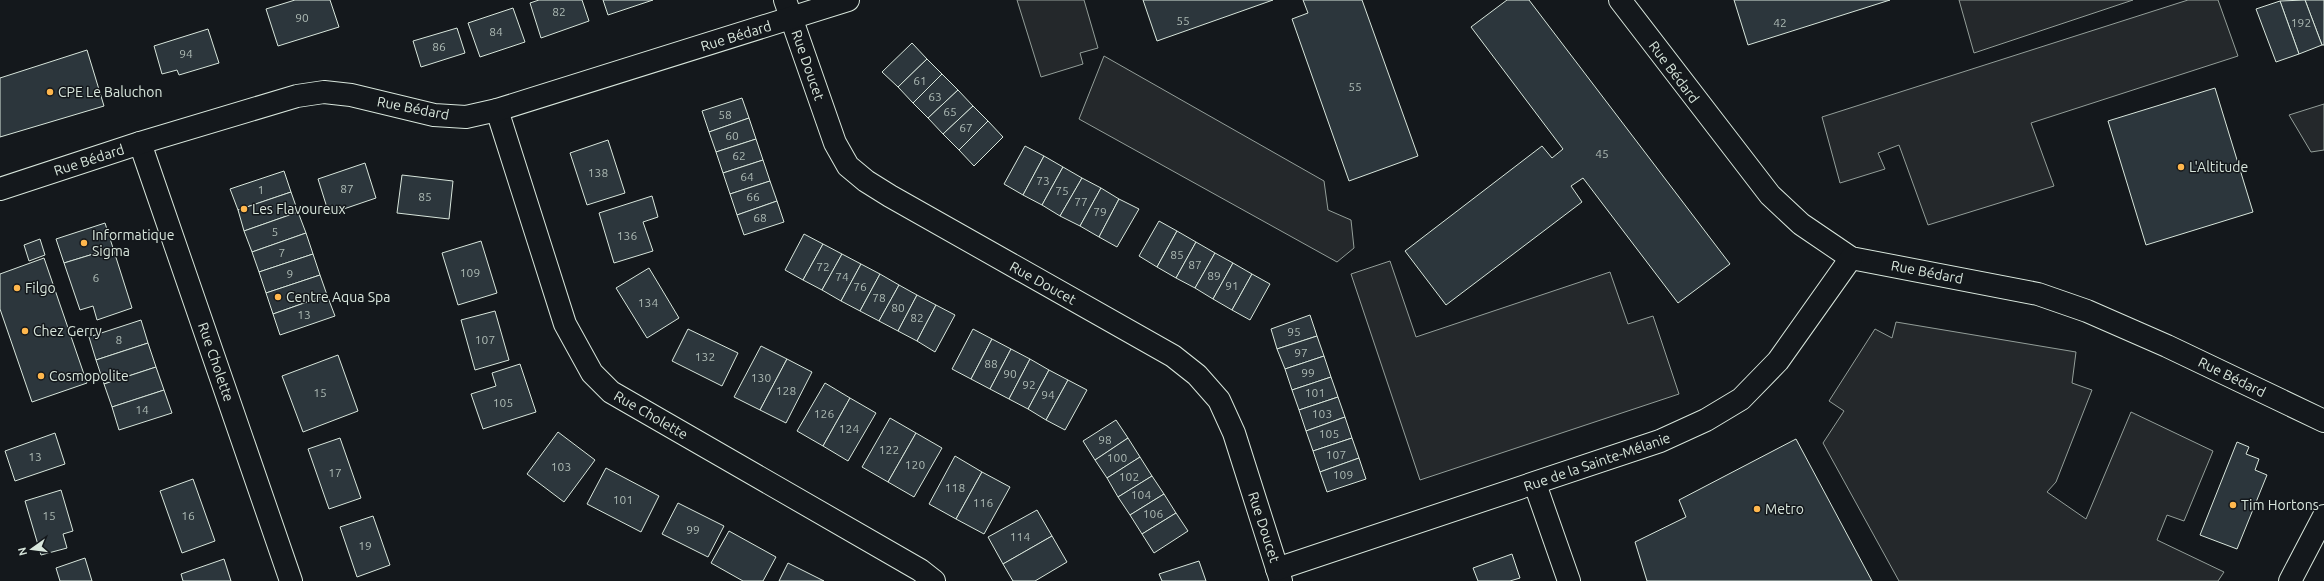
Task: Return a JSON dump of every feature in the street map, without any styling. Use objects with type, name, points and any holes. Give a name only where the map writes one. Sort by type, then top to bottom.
[{"type":"street","name":"Rue Bédard","points":[[0,189],[140,143],[297,96],[324,92],[351,95],[434,115],[466,117],[497,110],[789,9],[848,0]]},
{"type":"street","name":"Rue Bédard","points":[[1620,0],[1770,195],[1801,224],[1851,258],[2038,294],[2086,311],[2167,346],[2324,421]]},
{"type":"street","name":"Rue Doucet","points":[[789,9],[835,143],[848,166],[866,181],[890,196],[1173,356],[1197,375],[1220,400],[1234,433],[1279,575]]},
{"type":"street","name":"Rue Cholette","points":[[497,110],[565,324],[592,373],[611,392],[920,570],[934,581]]},
{"type":"street","name":"Rue Cholette","points":[[140,143],[291,581]]},
{"type":"street","name":"Rue de la Sainte-Mélanie","points":[[1279,575],[1660,441],[1706,420],[1741,399],[1778,361],[1851,258]]},
{"type":"street","points":[[1535,484],[1569,581]]},
{"type":"street","points":[[2290,581],[2324,516]]},
{"type":"shaded area","points":[[1017,0],[1084,0],[1098,48],[1080,53],[1083,64],[1041,77]]},
{"type":"shaded area","points":[[1959,0],[2133,0],[1974,53]]},
{"type":"shaded area","points":[[2188,0],[2218,0],[2238,56],[2031,123],[2054,186],[1928,225],[1899,145],[1878,153],[1885,169],[1840,183],[1822,117]]},
{"type":"shaded area","points":[[1104,56],[1324,181],[1328,210],[1351,220],[1354,248],[1337,262],[1079,119]]},
{"type":"shaded area","points":[[2324,104],[2324,150],[2311,152],[2289,115]]},
{"type":"shaded area","points":[[1390,261],[1416,337],[1610,272],[1628,324],[1653,316],[1679,394],[1420,480],[1351,274]]},
{"type":"shaded area","points":[[1896,322],[2076,352],[2072,383],[2092,390],[2056,482],[2047,492],[2086,519],[2131,412],[2213,451],[2184,521],[2167,515],[2157,540],[2224,572],[2218,581],[1899,581],[1823,443],[1844,411],[1829,401],[1875,329],[1892,338]]},
{"type":"building","points":[[295,0],[330,0],[339,27],[278,46],[266,9]]},
{"type":"building","points":[[539,0],[582,0],[589,21],[541,38],[530,3]]},
{"type":"building","points":[[603,0],[653,0],[608,15]]},
{"type":"building","points":[[1143,0],[1273,0],[1157,41]]},
{"type":"building","points":[[1303,0],[1362,0],[1418,156],[1349,181],[1292,19],[1308,13]]},
{"type":"building","points":[[1507,0],[1529,0],[1730,264],[1678,303],[1583,178],[1571,186],[1582,202],[1446,305],[1405,251],[1542,146],[1552,158],[1563,149],[1471,27]]},
{"type":"building","points":[[1734,0],[1890,0],[1748,45]]},
{"type":"building","points":[[2305,0],[2324,0],[2324,45],[2322,45]]},
{"type":"building","points":[[2305,0],[2322,45],[2299,54],[2280,1]]},
{"type":"building","points":[[2280,1],[2299,54],[2276,62],[2256,9]]},
{"type":"building","points":[[513,8],[525,42],[480,57],[468,23]]},
{"type":"building","points":[[457,28],[465,53],[421,67],[413,41]]},
{"type":"building","points":[[208,29],[219,63],[179,75],[177,70],[162,74],[154,46]]},
{"type":"building","points":[[912,43],[927,59],[898,87],[882,72]]},
{"type":"building","name":"CPE Le Baluchon","points":[[87,50],[104,106],[0,137],[0,78]]},
{"type":"building","points":[[927,59],[942,74],[913,103],[898,87]]},
{"type":"building","points":[[942,74],[958,90],[928,118],[913,103]]},
{"type":"building","name":"L'Altitude","points":[[2215,88],[2253,212],[2146,245],[2108,121]]},
{"type":"building","points":[[958,90],[973,106],[943,134],[928,118]]},
{"type":"building","points":[[742,98],[749,118],[709,132],[702,111]]},
{"type":"building","points":[[973,106],[988,121],[959,150],[943,134]]},
{"type":"building","points":[[749,118],[756,139],[716,152],[709,132]]},
{"type":"building","points":[[988,121],[1003,137],[974,166],[959,150]]},
{"type":"building","points":[[756,139],[763,160],[723,173],[716,152]]},
{"type":"building","points":[[608,140],[625,193],[587,205],[570,153]]},
{"type":"building","points":[[1025,146],[1044,156],[1023,195],[1004,184]]},
{"type":"building","points":[[1044,156],[1063,167],[1042,205],[1023,195]]},
{"type":"building","points":[[763,160],[770,181],[730,194],[723,173]]},
{"type":"building","points":[[365,163],[376,198],[329,214],[318,179]]},
{"type":"building","points":[[1063,167],[1082,178],[1060,216],[1042,205]]},
{"type":"building","points":[[284,171],[291,192],[238,210],[230,189]]},
{"type":"building","points":[[402,175],[453,181],[449,219],[397,213]]},
{"type":"building","points":[[1082,178],[1101,188],[1080,226],[1060,216]]},
{"type":"building","points":[[770,181],[777,201],[737,215],[730,194]]},
{"type":"building","points":[[1101,188],[1119,199],[1099,237],[1080,226]]},
{"type":"building","points":[[291,192],[298,212],[244,231],[238,210]]},
{"type":"building","points":[[652,196],[658,217],[643,222],[653,251],[614,263],[599,213]]},
{"type":"building","points":[[1119,199],[1139,209],[1117,247],[1099,237]]},
{"type":"building","points":[[777,201],[784,222],[744,235],[737,215]]},
{"type":"building","points":[[298,212],[306,233],[252,252],[244,231]]},
{"type":"building","points":[[1159,221],[1177,231],[1157,267],[1139,256]]},
{"type":"building","name":"Informatique Sigma","points":[[105,223],[113,248],[64,263],[56,239]]},
{"type":"building","points":[[1177,231],[1196,242],[1176,278],[1157,267]]},
{"type":"building","points":[[306,233],[313,254],[259,272],[252,252]]},
{"type":"building","points":[[804,234],[823,244],[803,280],[785,270]]},
{"type":"building","points":[[40,239],[45,255],[29,261],[24,245]]},
{"type":"building","points":[[481,241],[497,293],[458,305],[442,253]]},
{"type":"building","points":[[1196,242],[1215,253],[1195,288],[1176,278]]},
{"type":"building","points":[[823,244],[842,254],[822,290],[803,280]]},
{"type":"building","points":[[113,248],[132,308],[97,320],[93,306],[80,310],[64,263]]},
{"type":"building","points":[[1215,253],[1233,263],[1213,299],[1195,288]]},
{"type":"building","points":[[313,254],[320,275],[266,293],[259,272]]},
{"type":"building","points":[[842,254],[861,264],[841,301],[822,290]]},
{"type":"building","points":[[44,258],[87,383],[32,402],[0,309],[0,274]]},
{"type":"building","points":[[1233,263],[1252,274],[1232,310],[1213,299]]},
{"type":"building","points":[[861,264],[880,274],[860,311],[841,301]]},
{"type":"building","points":[[649,268],[679,318],[647,338],[616,288]]},
{"type":"building","points":[[880,274],[899,285],[879,321],[860,311]]},
{"type":"building","points":[[1252,274],[1270,284],[1250,320],[1232,310]]},
{"type":"building","points":[[320,275],[327,295],[273,314],[266,293]]},
{"type":"building","points":[[899,285],[917,295],[898,331],[879,321]]},
{"type":"building","points":[[327,295],[335,316],[280,335],[273,314]]},
{"type":"building","points":[[917,295],[936,305],[917,341],[898,331]]},
{"type":"building","points":[[936,305],[955,315],[935,352],[917,341]]},
{"type":"building","points":[[495,311],[509,360],[475,370],[461,320]]},
{"type":"building","points":[[1310,315],[1317,336],[1277,349],[1271,329]]},
{"type":"building","points":[[141,320],[148,343],[96,360],[89,337]]},
{"type":"building","points":[[688,329],[738,353],[722,386],[672,361]]},
{"type":"building","points":[[973,329],[992,339],[971,379],[952,369]]},
{"type":"building","points":[[1317,336],[1324,356],[1285,369],[1277,349]]},
{"type":"building","points":[[992,339],[1011,349],[990,389],[971,379]]},
{"type":"building","points":[[148,343],[156,367],[104,384],[96,360]]},
{"type":"building","points":[[761,346],[787,359],[760,410],[734,397]]},
{"type":"building","points":[[1011,349],[1030,359],[1009,399],[990,389]]},
{"type":"building","points":[[338,355],[358,411],[303,432],[282,376]]},
{"type":"building","points":[[1324,356],[1331,377],[1292,390],[1285,369]]},
{"type":"building","points":[[787,359],[812,372],[786,423],[760,410]]},
{"type":"building","points":[[1030,359],[1049,370],[1028,409],[1009,399]]},
{"type":"building","points":[[520,364],[536,412],[483,429],[471,394],[496,386],[492,373]]},
{"type":"building","points":[[156,367],[164,390],[112,407],[104,384]]},
{"type":"building","points":[[1049,370],[1068,380],[1046,420],[1028,409]]},
{"type":"building","points":[[1331,377],[1338,397],[1299,410],[1292,390]]},
{"type":"building","points":[[1068,380],[1087,390],[1065,430],[1046,420]]},
{"type":"building","points":[[825,383],[850,398],[823,446],[797,431]]},
{"type":"building","points":[[164,390],[172,413],[119,430],[112,407]]},
{"type":"building","points":[[1338,397],[1345,417],[1306,431],[1299,410]]},
{"type":"building","points":[[850,398],[876,413],[848,461],[823,446]]},
{"type":"building","points":[[1345,417],[1352,438],[1313,451],[1306,431]]},
{"type":"building","points":[[890,418],[916,433],[888,482],[862,467]]},
{"type":"building","points":[[1116,420],[1128,438],[1095,460],[1083,441]]},
{"type":"building","points":[[558,432],[595,460],[564,502],[527,474]]},
{"type":"building","points":[[55,433],[65,464],[15,481],[5,451]]},
{"type":"building","points":[[916,433],[942,448],[914,497],[888,482]]},
{"type":"building","points":[[340,438],[361,498],[329,509],[308,449]]},
{"type":"building","points":[[1128,438],[1140,457],[1107,478],[1095,460]]},
{"type":"building","points":[[1352,438],[1359,458],[1320,472],[1313,451]]},
{"type":"building","name":"Metro","points":[[1796,439],[1872,581],[1647,581],[1635,542],[1686,517],[1679,500]]},
{"type":"building","name":"Tim Hortons","points":[[2237,442],[2249,447],[2246,454],[2259,459],[2255,470],[2267,475],[2237,549],[2200,535]]},
{"type":"building","points":[[955,456],[982,472],[956,519],[929,504]]},
{"type":"building","points":[[1140,457],[1152,476],[1118,497],[1107,478]]},
{"type":"building","points":[[1359,458],[1366,479],[1327,492],[1320,472]]},
{"type":"building","points":[[606,468],[659,496],[641,532],[587,504]]},
{"type":"building","points":[[982,472],[1010,487],[984,534],[956,519]]},
{"type":"building","points":[[1152,476],[1164,494],[1130,515],[1118,497]]},
{"type":"building","points":[[193,479],[215,541],[182,553],[160,491]]},
{"type":"building","points":[[61,490],[73,531],[63,534],[67,548],[41,555],[25,501]]},
{"type":"building","points":[[1164,494],[1176,513],[1142,534],[1130,515]]},
{"type":"building","points":[[678,503],[724,526],[708,557],[662,534]]},
{"type":"building","points":[[1037,510],[1052,536],[1003,564],[988,537]]},
{"type":"building","points":[[1176,513],[1188,531],[1154,553],[1142,534]]},
{"type":"building","points":[[373,516],[390,565],[357,577],[340,527]]},
{"type":"building","points":[[729,531],[776,557],[763,581],[743,581],[711,563]]},
{"type":"building","points":[[1052,536],[1067,562],[1035,581],[1013,581],[1003,564]]},
{"type":"building","points":[[1512,554],[1520,578],[1510,581],[1478,581],[1473,568]]},
{"type":"building","points":[[85,558],[92,581],[60,581],[56,568]]},
{"type":"building","points":[[224,559],[231,581],[183,581],[181,574]]},
{"type":"building","points":[[1199,561],[1206,581],[1162,581],[1159,574]]},
{"type":"building","points":[[788,563],[824,581],[779,581]]},
{"type":"place","name":"CPE Le Baluchon","points":[[50,92]]},
{"type":"place","name":"L'Altitude","points":[[2181,167]]},
{"type":"place","name":"Les Flavoureux","points":[[244,209]]},
{"type":"place","name":"Informatique Sigma","points":[[84,243]]},
{"type":"place","name":"Filgo","points":[[17,288]]},
{"type":"place","name":"Centre Aqua Spa","points":[[278,297]]},
{"type":"place","name":"Chez Gerry","points":[[25,331]]},
{"type":"place","name":"Cosmopolite","points":[[41,376]]},
{"type":"place","name":"Tim Hortons","points":[[2233,505]]},
{"type":"place","name":"Metro","points":[[1757,509]]}]
